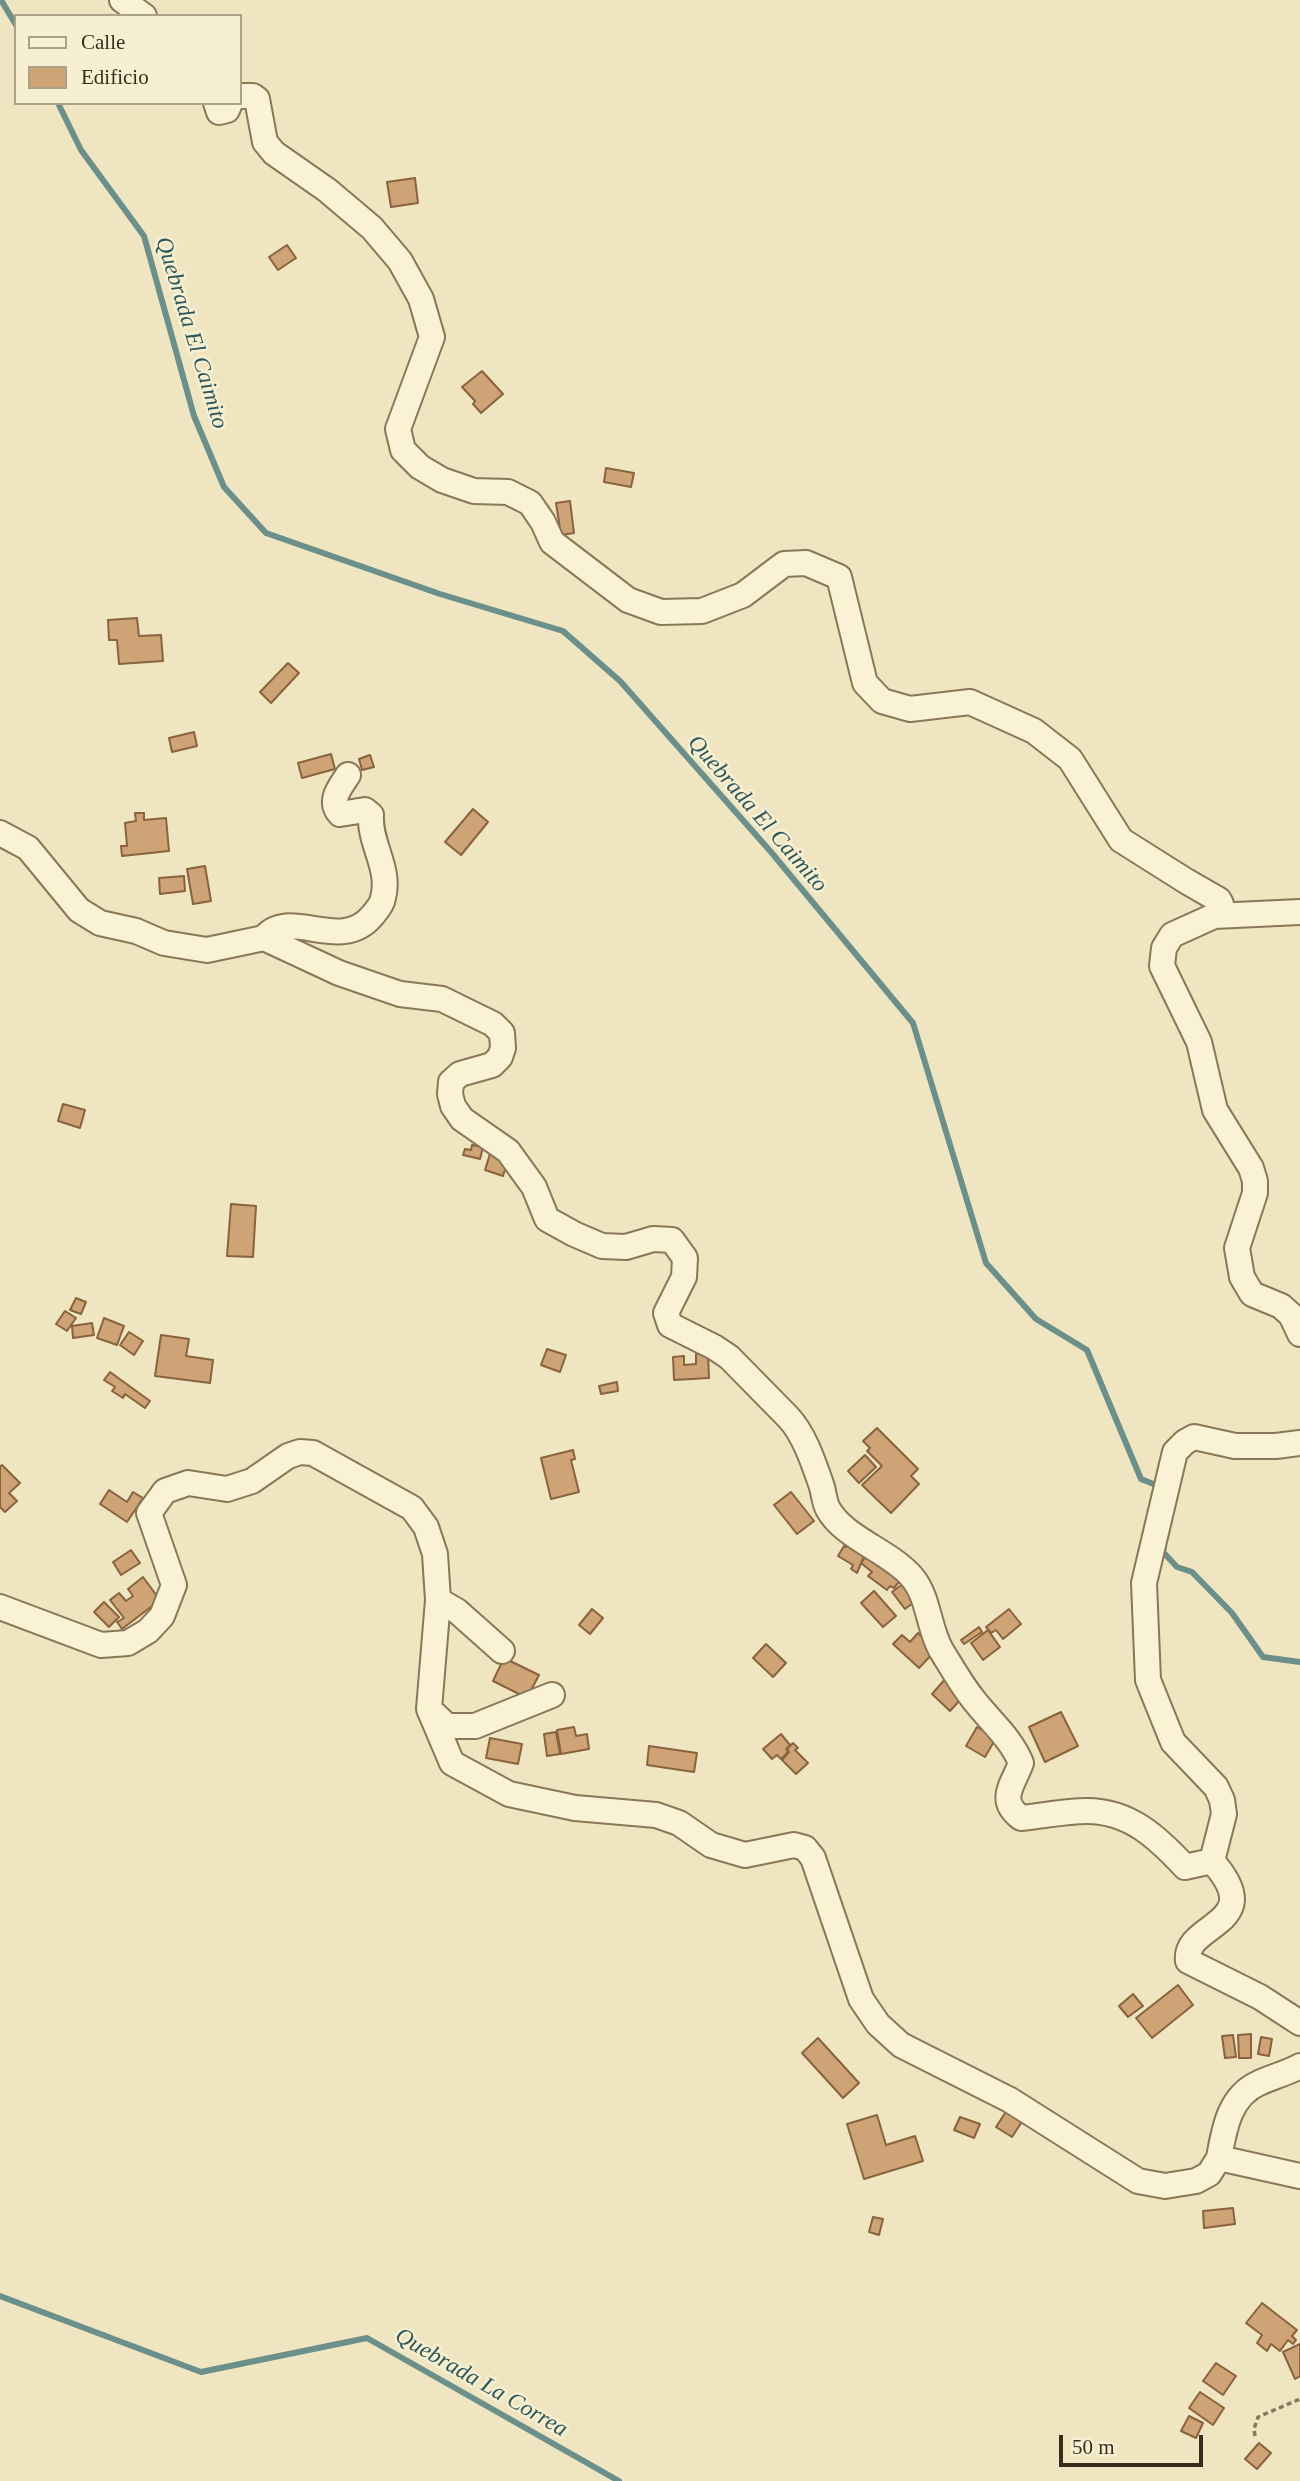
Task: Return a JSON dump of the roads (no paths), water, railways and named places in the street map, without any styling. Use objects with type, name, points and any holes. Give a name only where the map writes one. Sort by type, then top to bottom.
[{"type":"street","points":[[122,0],[141,14]]},
{"type":"street","points":[[242,96],[253,96],[257,99],[265,142],[274,153],[327,190],[372,228],[400,261],[421,299],[432,337],[398,429],[403,450],[420,467],[442,480],[474,491],[508,492],[530,503],[552,542],[628,600],[661,612],[702,611],[743,595],[784,564],[806,563],[839,577],[865,683],[883,701],[910,709],[970,702],[1034,731],[1070,759],[1121,840],[1219,900],[1221,904],[1214,916]]},
{"type":"street","points":[[217,105],[219,112],[227,110],[229,105]]},
{"type":"street","points":[[264,938],[271,930],[288,925],[339,933],[368,921],[378,909],[383,898],[384,880],[381,857],[370,832],[371,815],[365,810],[340,814],[336,810],[334,799],[348,775]]},
{"type":"street","points":[[0,833],[28,848],[79,910],[100,923],[136,931],[164,943],[207,950],[264,938],[339,973],[400,993],[442,999],[493,1024],[502,1033],[503,1048],[500,1057],[492,1065],[460,1074],[451,1082],[453,1106],[469,1125],[508,1152],[534,1187],[547,1219],[602,1246],[626,1247],[653,1238],[672,1240],[685,1258],[684,1277],[666,1313],[670,1325],[729,1357],[795,1424],[813,1461],[827,1507],[837,1521],[912,1577],[919,1589],[934,1637],[946,1658],[971,1697],[1015,1748],[1021,1763],[1008,1793],[1009,1804],[1014,1813],[1021,1818],[1086,1811],[1102,1812],[1138,1824],[1160,1840],[1185,1867],[1212,1861]]},
{"type":"street","points":[[1300,912],[1214,916],[1172,935],[1164,947],[1162,966],[1199,1042],[1215,1110],[1251,1168],[1255,1181],[1255,1193],[1237,1248],[1242,1277],[1252,1294],[1281,1306],[1291,1315],[1300,1334]]},
{"type":"street","points":[[1212,1861],[1224,1814],[1222,1800],[1216,1787],[1173,1742],[1147,1680],[1144,1583],[1175,1452],[1185,1442],[1194,1437],[1235,1446],[1300,1443]]},
{"type":"street","points":[[0,1607],[101,1645],[128,1643],[148,1631],[162,1616],[174,1586],[149,1513],[164,1491],[188,1483],[227,1489],[252,1481],[288,1455],[313,1453],[412,1508],[426,1527],[435,1554],[438,1600],[429,1709],[452,1763],[509,1794],[575,1808],[656,1815],[679,1823],[711,1846],[745,1855],[794,1845],[805,1847],[813,1858],[860,1999],[878,2024],[901,2045],[1010,2100],[1138,2181],[1165,2186],[1196,2181],[1209,2174],[1219,2158],[1226,2122],[1234,2104],[1255,2084],[1300,2066]]},
{"type":"street","points":[[438,1600],[457,1611],[502,1651]]},
{"type":"street","points":[[429,1709],[447,1727],[475,1726],[552,1695]]},
{"type":"street","points":[[1212,1861],[1227,1881],[1233,1899],[1230,1909],[1215,1927],[1190,1947],[1187,1953],[1188,1961],[1260,1997],[1300,2023]]},
{"type":"street","points":[[1219,2158],[1300,2176]]},
{"type":"waterway","name":"Quebrada El Caimito","points":[[1,0],[14,22]]},
{"type":"waterway","name":"Quebrada El Caimito","points":[[59,105],[81,150],[144,236],[194,416],[224,487],[266,533],[440,594],[563,631],[620,681],[771,852],[913,1023],[986,1263],[1036,1319],[1087,1350],[1141,1479],[1161,1487]]},
{"type":"waterway","name":"Quebrada El Caimito","points":[[1164,1547],[1163,1552],[1177,1567],[1192,1572],[1232,1613],[1263,1657],[1300,1662]]},
{"type":"waterway","name":"Quebrada La Correa","points":[[0,2296],[201,2372],[367,2338],[619,2481]]}]
